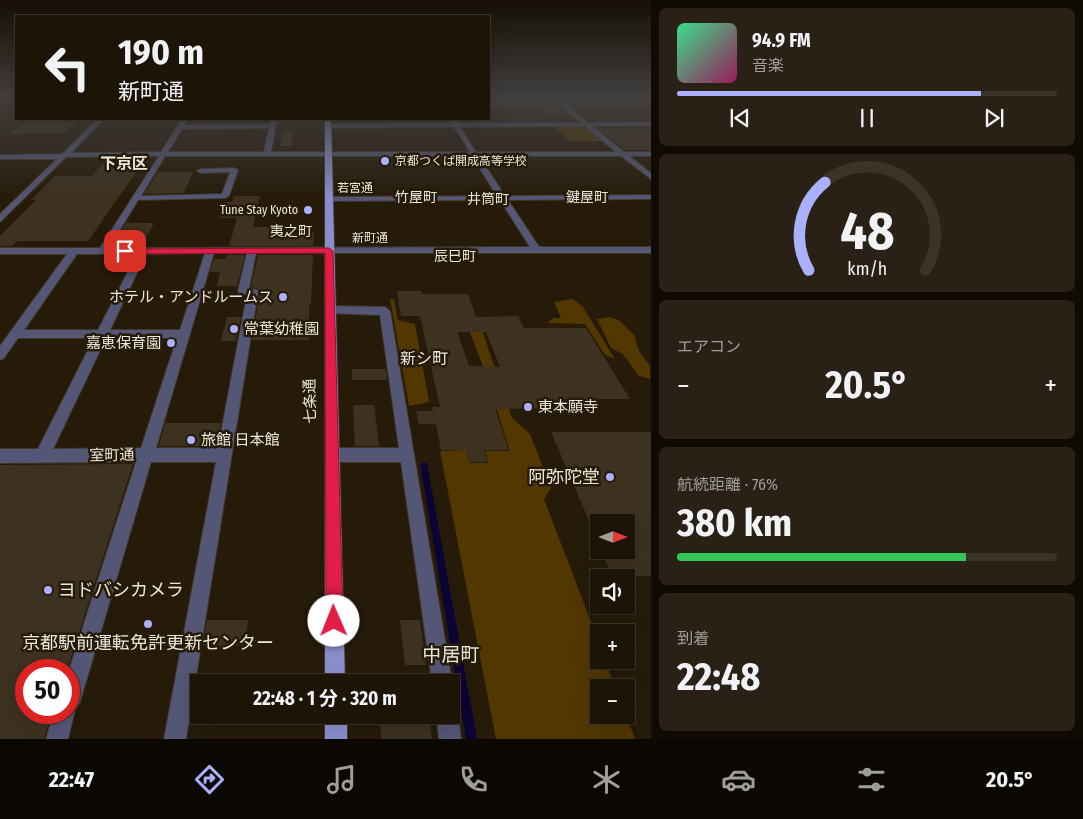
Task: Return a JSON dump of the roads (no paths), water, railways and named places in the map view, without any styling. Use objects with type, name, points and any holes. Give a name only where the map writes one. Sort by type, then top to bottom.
[{"type":"main road","name":"七条通","points":[[328,131],[335,674]]},
{"type":"main road","points":[[336,724],[336,739]]},
{"type":"street","points":[[0,208],[81,131]]},
{"type":"street","points":[[0,219],[88,131]]},
{"type":"street","points":[[103,251],[177,131]]},
{"type":"street","points":[[267,155],[272,131]]},
{"type":"street","points":[[460,131],[537,251]]},
{"type":"street","points":[[594,131],[650,177]]},
{"type":"street","points":[[0,157],[650,154]]},
{"type":"street","points":[[136,198],[224,196],[234,170],[201,170]]},
{"type":"street","name":"若宮通","points":[[330,199],[650,197]]},
{"type":"street","name":"新町通","points":[[0,251],[650,250]]},
{"type":"street","points":[[42,456],[143,251]]},
{"type":"street","points":[[80,667],[210,251]]},
{"type":"street","points":[[176,739],[253,292],[244,291],[252,251]]},
{"type":"street","points":[[0,355],[74,252]]},
{"type":"street","points":[[330,310],[385,311],[441,674]]},
{"type":"street","points":[[16,334],[185,334]]},
{"type":"street","name":"室町通","points":[[0,456],[224,455]]},
{"type":"street","points":[[332,455],[407,455]]},
{"type":"street","points":[[57,739],[61,724]]},
{"type":"street","points":[[448,724],[450,739]]},
{"type":"place","name":"京都つくば開成高等学校","points":[[385,161]]},
{"type":"place","name":"Tune Stay Kyoto","points":[[308,210]]},
{"type":"place","name":"ホテル・アンドルームス","points":[[283,297]]},
{"type":"place","name":"常葉幼稚園","points":[[234,329]]},
{"type":"place","name":"嘉恵保育園","points":[[171,343]]},
{"type":"place","name":"東本願寺","points":[[528,407]]},
{"type":"place","name":"旅館 日本館","points":[[191,440]]},
{"type":"place","name":"阿弥陀堂","points":[[610,477]]},
{"type":"place","name":"ヨドバシカメラ","points":[[48,590]]},
{"type":"place","name":"京都駅前運転免許更新センター","points":[[148,624]]},
{"type":"district","name":"下京区","points":[[124,163]]},
{"type":"district","name":"竹屋町","points":[[416,197]]},
{"type":"district","name":"鍵屋町","points":[[587,197]]},
{"type":"district","name":"井筒町","points":[[488,199]]},
{"type":"district","name":"夷之町","points":[[291,231]]},
{"type":"district","name":"辰巳町","points":[[455,256]]},
{"type":"district","name":"新シ町","points":[[424,358]]},
{"type":"district","name":"中居町","points":[[451,654]]}]
